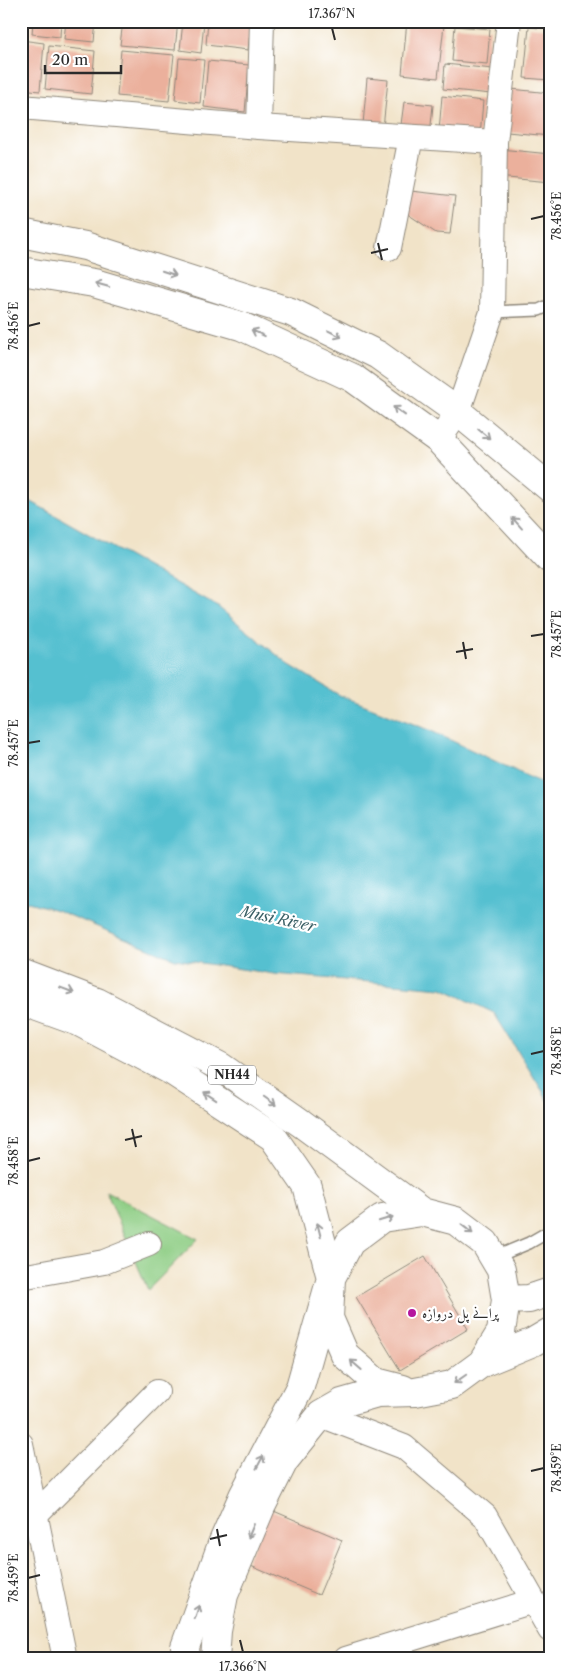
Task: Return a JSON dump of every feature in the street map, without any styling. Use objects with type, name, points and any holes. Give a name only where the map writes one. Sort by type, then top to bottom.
[{"type":"main road","points":[[21,233],[85,246],[291,312],[378,355],[458,412],[550,488]]},
{"type":"main road","points":[[21,270],[94,283],[241,326],[353,378],[438,440],[550,559]]},
{"type":"main road","name":"NH44","points":[[21,973],[98,1002],[221,1067],[422,1212],[456,1221],[484,1243],[501,1270],[506,1300],[501,1332],[482,1363],[452,1385],[415,1392],[377,1393],[342,1402],[321,1415],[284,1461],[261,1507],[224,1596],[217,1632],[215,1659]]},
{"type":"main road","name":"NH44","points":[[21,1001],[79,1022],[172,1071],[273,1137],[307,1186],[331,1278],[329,1318],[346,1356],[376,1382],[415,1392]]},
{"type":"main road","name":"NH44","points":[[186,1659],[186,1647],[222,1544],[243,1496],[300,1387],[331,1278],[350,1242],[382,1218],[422,1212]]},
{"type":"main road","points":[[506,1300],[529,1298],[550,1292]]},
{"type":"main road","points":[[482,1363],[532,1342],[550,1332]]},
{"type":"street","points":[[259,127],[262,21]]},
{"type":"street","points":[[438,440],[458,412],[492,312],[495,142],[509,21]]},
{"type":"street","points":[[21,107],[259,127],[495,142]]},
{"type":"street","points":[[388,248],[411,137]]},
{"type":"street","points":[[21,1277],[104,1262],[149,1244]]},
{"type":"street","points":[[37,1513],[157,1392]]},
{"type":"street","points":[[321,1415],[404,1447],[485,1516],[550,1630]]},
{"type":"street","points":[[21,1444],[37,1513],[65,1659]]},
{"type":"street","points":[[346,1659],[533,1601]]},
{"type":"lane","points":[[492,312],[539,310],[550,305]]},
{"type":"lane","points":[[493,1258],[529,1244],[550,1231]]},
{"type":"green space","points":[[106,1191],[198,1239],[148,1290]]},
{"type":"water","name":"Musi River","points":[[21,496],[218,607],[288,664],[339,695],[429,730],[550,787],[550,1103],[494,1013],[442,988],[274,974],[175,959],[57,910],[21,900]]},
{"type":"building","points":[[21,21],[28,21],[27,31],[21,30]]},
{"type":"building","points":[[33,21],[61,21],[60,37],[32,34]]},
{"type":"building","points":[[66,21],[96,21],[94,42],[64,39]]},
{"type":"building","points":[[123,21],[178,21],[175,50],[120,45]]},
{"type":"building","points":[[183,21],[204,21],[201,53],[180,50]]},
{"type":"building","points":[[208,21],[251,21],[248,50],[206,45]]},
{"type":"building","points":[[407,21],[444,25],[438,78],[402,74]]},
{"type":"building","points":[[455,26],[490,29],[487,64],[452,61]]},
{"type":"building","points":[[529,27],[550,29],[550,80],[524,78]]},
{"type":"building","points":[[21,40],[44,43],[40,91],[21,89]]},
{"type":"building","points":[[49,46],[95,51],[91,94],[45,89]]},
{"type":"building","points":[[121,50],[174,55],[169,101],[117,96]]},
{"type":"building","points":[[179,58],[204,60],[200,103],[175,100]]},
{"type":"building","points":[[208,61],[249,65],[245,112],[204,107]]},
{"type":"building","points":[[445,64],[493,69],[491,94],[443,89]]},
{"type":"building","points":[[367,78],[388,80],[383,128],[363,125]]},
{"type":"building","points":[[511,89],[550,93],[550,136],[507,132]]},
{"type":"building","points":[[442,96],[483,101],[480,136],[439,131]]},
{"type":"building","points":[[404,102],[433,105],[430,135],[400,132]]},
{"type":"building","points":[[500,149],[550,154],[550,182],[497,177]]},
{"type":"building","points":[[402,190],[455,196],[450,234],[436,233],[400,209]]},
{"type":"building","name":"پرانے پل دروازہ","points":[[425,1256],[468,1329],[400,1370],[356,1297]]},
{"type":"building","points":[[269,1509],[342,1540],[319,1595],[246,1564]]},
{"type":"place","name":"پرانے پل دروازہ","points":[[412,1313]]}]
